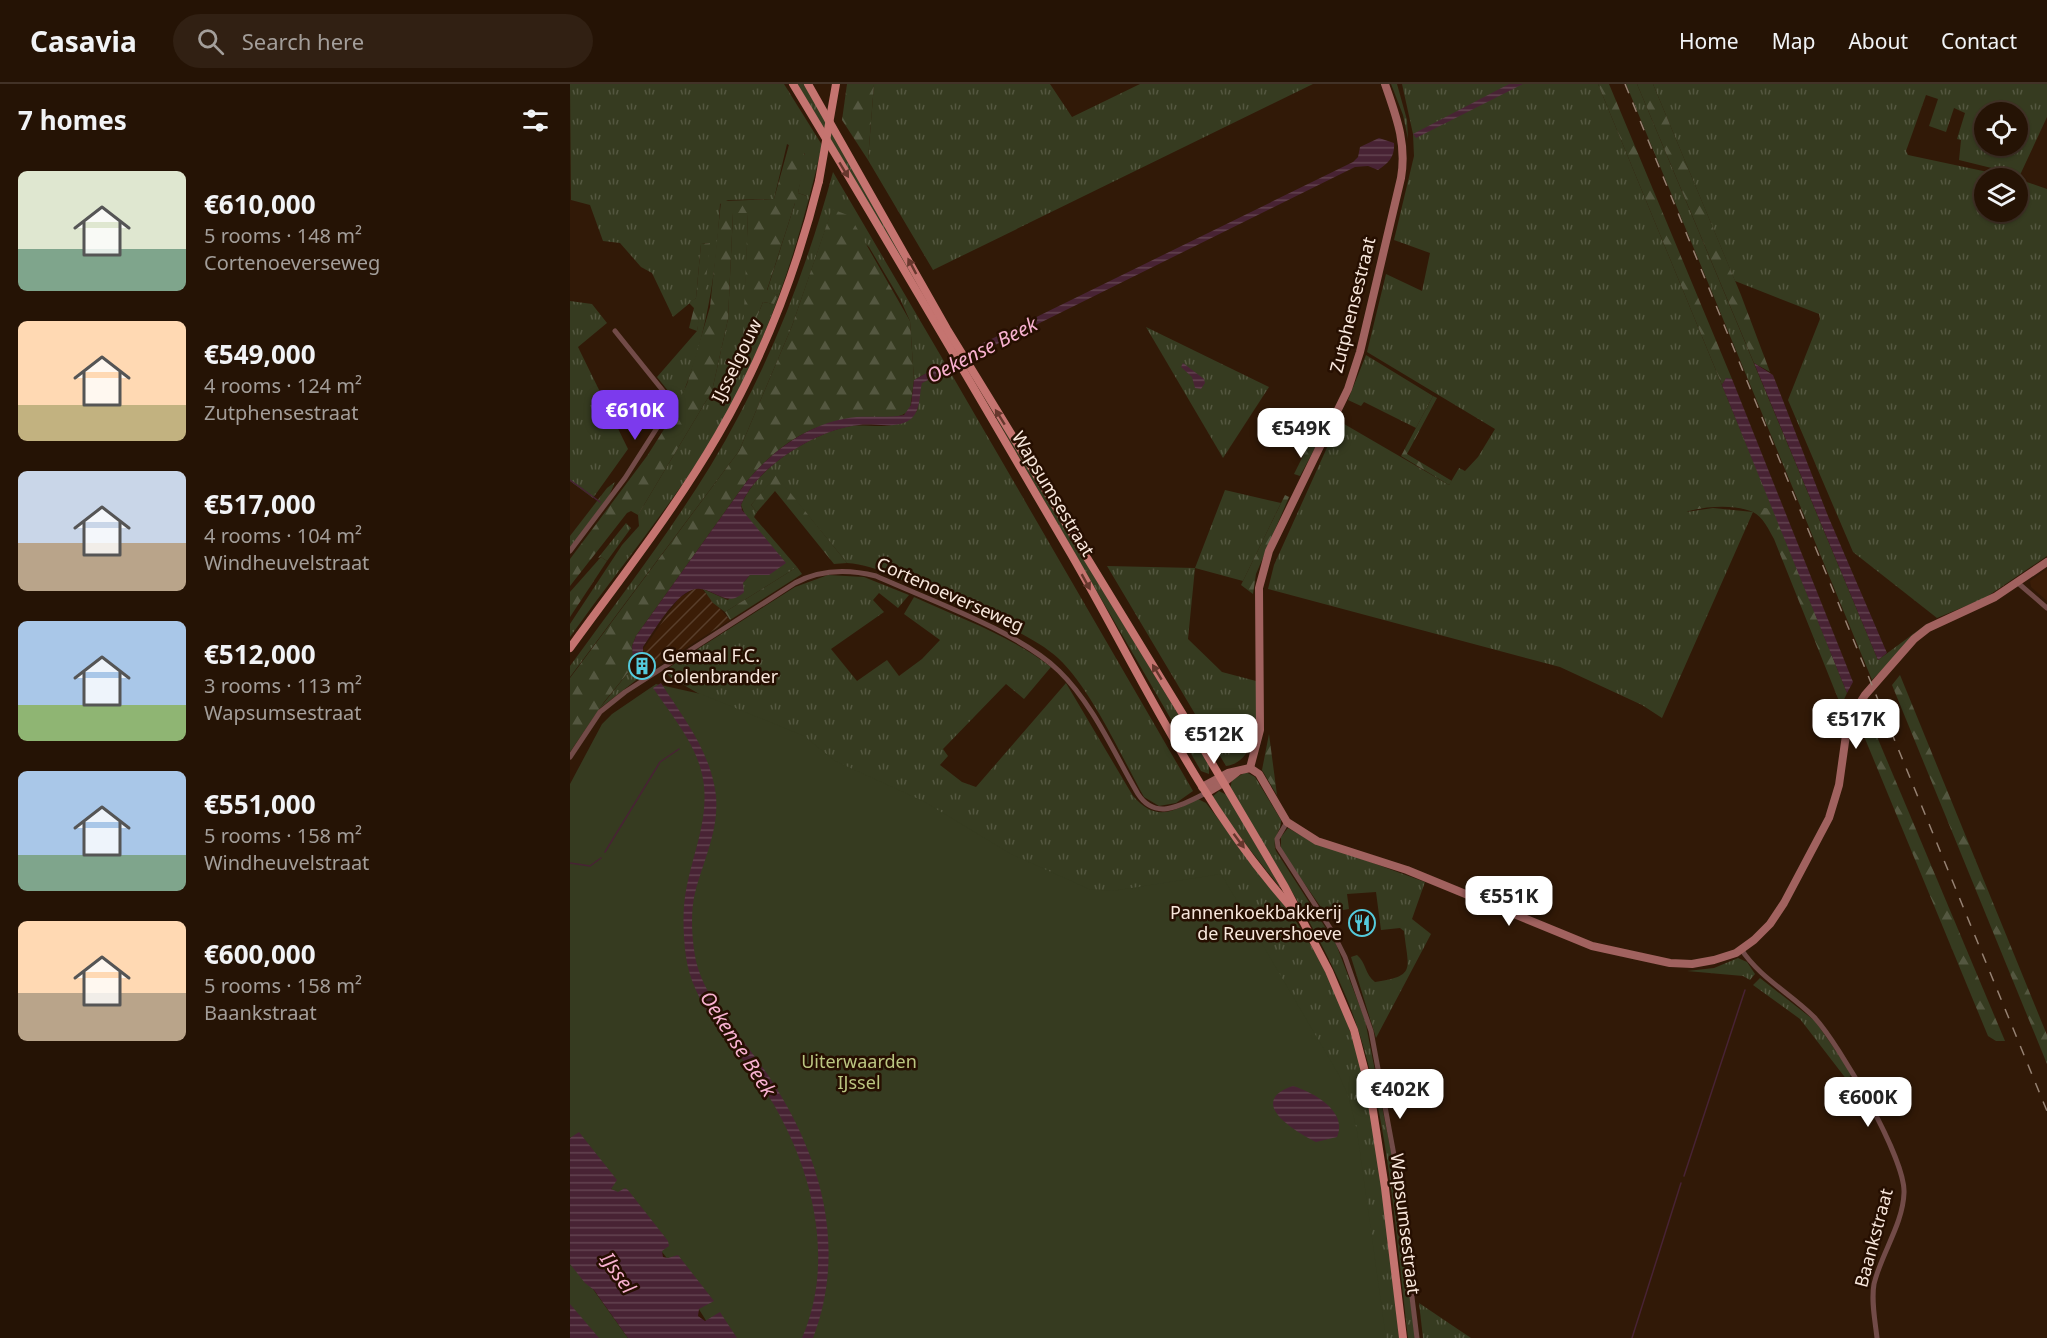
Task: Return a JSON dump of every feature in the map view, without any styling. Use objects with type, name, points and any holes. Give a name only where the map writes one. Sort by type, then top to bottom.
[{"type":"main road","name":"Wapsumsestraat","points":[[793,84],[964,366],[1221,780],[1314,941],[1344,1004],[1363,1060],[1382,1166],[1403,1338]]},
{"type":"main road","name":"Wapsumsestraat","points":[[808,84],[958,356]]},
{"type":"main road","name":"IJsselgouw","points":[[570,648],[681,493],[729,415],[779,308],[805,235],[819,182],[836,84]]},
{"type":"main road","name":"Wapsumsestraat","points":[[964,366],[1204,790],[1250,857],[1297,913]]},
{"type":"street","name":"Zutphensestraat","points":[[1250,768],[1260,730],[1259,588],[1263,571],[1269,551],[1348,389],[1360,352],[1401,178],[1404,158],[1402,132],[1385,84]]},
{"type":"street","points":[[570,551],[625,478],[669,409],[668,397],[615,332]]},
{"type":"street","points":[[1250,768],[1258,774],[1287,822],[1317,842],[1407,870],[1592,946],[1682,964],[1714,960],[1742,950],[1778,914],[1824,828],[1839,785],[1848,725],[1865,695],[1914,639],[1928,627],[1983,604],[2047,562]]},
{"type":"street","name":"Cortenoeverseweg","points":[[570,757],[597,716],[625,692],[795,583],[814,575],[853,570],[876,576],[1007,635],[1057,669],[1073,686],[1145,804],[1166,810],[1238,771],[1250,768]]},
{"type":"street","points":[[2018,583],[2047,608]]},
{"type":"street","points":[[1287,822],[1277,839],[1278,847],[1332,931],[1345,957],[1371,1031],[1396,1166],[1417,1338]]},
{"type":"street","name":"Baankstraat","points":[[1742,950],[1760,974],[1805,1009],[1832,1039],[1866,1096],[1901,1173],[1903,1203],[1873,1290],[1877,1338]]},
{"type":"shaded area","points":[[2047,569],[2047,601],[2031,587],[2030,581]]},
{"type":"shaded area","points":[[696,588],[702,589],[730,620],[644,674],[633,660],[635,661],[679,598]]},
{"type":"green space","points":[[570,84],[784,84],[822,145],[801,228],[788,268],[774,308],[758,348],[740,386],[720,424],[683,484],[570,637],[570,624],[622,545],[639,526],[638,515],[712,391],[728,319],[733,213],[748,213],[745,305],[749,337],[763,302],[774,304],[778,295],[767,291],[795,203],[807,196],[798,193],[805,154],[787,144],[774,199],[728,200],[720,204],[716,257],[708,309],[695,360],[676,410],[673,397],[657,377],[697,331],[709,243],[701,244],[696,298],[673,317],[652,273],[641,267],[620,243],[603,241],[590,205],[571,200]]},
{"type":"green space","points":[[796,84],[805,84],[930,306]]},
{"type":"green space","points":[[847,84],[874,84],[868,160],[842,120]]},
{"type":"green space","points":[[874,84],[1050,84],[1072,117],[1140,84],[1313,84],[933,270],[868,160]]},
{"type":"green space","points":[[1391,84],[1397,84],[1407,120],[1408,139],[1403,115]]},
{"type":"green space","points":[[1402,84],[1598,84],[1773,509],[1763,511],[1712,505],[1686,512],[1713,508],[1753,512],[1662,718],[1642,705],[1560,667],[1268,589],[1274,565],[1339,421],[1449,485],[1459,468],[1465,471],[1478,457],[1495,429],[1367,352],[1386,274],[1422,291],[1430,253],[1394,240],[1414,156],[1413,134]]},
{"type":"green space","points":[[1598,84],[1609,84],[1732,379],[1725,380],[1722,385]]},
{"type":"green space","points":[[1626,84],[1637,84],[1878,660],[1928,623],[1872,680]]},
{"type":"green space","points":[[1637,84],[1653,84],[1741,295],[1770,372],[1754,363]]},
{"type":"green space","points":[[1653,84],[2047,84],[2047,117],[2023,168],[1992,168],[1959,160],[1961,140],[1957,139],[1965,113],[1954,108],[1946,132],[1929,126],[1938,99],[1926,95],[1906,151],[1908,155],[1974,169],[1974,222],[2028,222],[2028,182],[2047,189],[2047,556],[1985,598],[1937,618],[1853,552],[1788,400],[1820,319],[1819,314],[1735,281]]},
{"type":"green space","points":[[790,141],[800,147],[806,157],[798,193],[807,196],[805,205],[795,203],[767,290],[778,295],[774,304],[763,302],[749,337],[743,336],[748,213],[733,213],[728,319],[712,391],[638,515],[631,511],[627,513],[570,586],[570,559],[647,456],[668,423],[687,384],[710,307],[721,201],[774,199]]},
{"type":"green space","points":[[833,172],[945,363],[914,380],[910,321],[901,301],[869,247],[831,213],[792,326],[739,451],[570,677],[570,666],[678,517],[731,431],[766,359],[797,286]]},
{"type":"green space","points":[[832,209],[850,216],[910,321],[914,380],[910,410],[893,418],[833,423],[812,429],[781,448],[763,464],[747,481],[636,636],[632,646],[635,664],[604,702],[570,752],[570,678],[739,451],[792,326]]},
{"type":"green space","points":[[710,243],[705,290],[697,331],[689,328],[694,308],[689,303],[696,298],[701,244]]},
{"type":"green space","points":[[570,301],[592,304],[607,323],[578,347],[628,449],[593,498],[570,481]]},
{"type":"green space","points":[[1146,327],[1269,387],[1223,458]]},
{"type":"green space","points":[[1366,355],[1433,396],[1416,428],[1364,402],[1361,406],[1348,400]]},
{"type":"green space","points":[[965,364],[1209,765],[1209,774],[1201,771]]},
{"type":"green space","points":[[949,370],[1193,791],[1176,803],[1159,806],[1144,797],[1083,687],[1071,671],[1046,648],[1000,623],[893,576],[870,567],[847,563],[776,476],[751,505],[757,512],[754,517],[797,567],[725,612],[713,603],[703,589],[728,600],[750,575],[769,574],[741,505],[759,478],[773,465],[803,444],[836,430],[851,426],[888,426],[900,422],[917,411],[921,383]]},
{"type":"green space","points":[[1433,396],[1437,398],[1407,454],[1452,481],[1449,485],[1401,456]]},
{"type":"green space","points":[[1284,429],[1316,446],[1300,476],[1294,474],[1307,448],[1285,434]]},
{"type":"green space","points":[[776,475],[847,563],[834,564],[775,491],[757,512],[751,505]]},
{"type":"green space","points":[[615,482],[609,496],[570,548],[570,536],[607,488]]},
{"type":"green space","points":[[1225,490],[1281,503],[1243,581],[1195,568]]},
{"type":"green space","points":[[1285,495],[1289,497],[1256,574],[1253,594],[1241,585]]},
{"type":"green space","points":[[1718,503],[1773,509],[1847,693],[1841,706],[1774,539],[1763,520],[1746,509],[1710,507],[1686,512],[1684,508]]},
{"type":"green space","points":[[626,523],[631,528],[607,561],[601,557],[598,558]]},
{"type":"green space","points":[[601,557],[607,561],[570,617],[570,592]]},
{"type":"green space","points":[[1107,566],[1195,568],[1188,639],[1222,672],[1256,681],[1256,718],[1251,744],[1246,754],[1237,762],[1226,766]]},
{"type":"green space","points":[[797,567],[802,574],[730,620],[725,612]]},
{"type":"green space","points":[[828,575],[864,577],[909,595],[898,608],[879,593],[873,600],[884,612],[831,649],[857,681],[887,660],[899,676],[922,659],[940,640],[904,614],[914,597],[1002,637],[1051,667],[1024,699],[1006,684],[943,749],[948,756],[940,765],[962,782],[976,787],[1066,683],[1133,796],[1141,804],[1157,812],[1164,812],[1180,808],[1198,799],[1206,803],[1265,878],[1293,917],[1318,958],[1339,1002],[1355,1048],[1368,1095],[1377,1143],[1399,1338],[1082,1338],[713,702],[670,677],[665,670],[795,587]]},
{"type":"green space","points":[[635,664],[644,674],[599,709]]},
{"type":"green space","points":[[1900,675],[2047,1035],[2047,1064],[1892,685]]},
{"type":"green space","name":"Uiterwaarden IJssel","points":[[656,684],[701,694],[804,736],[835,761],[923,801],[1011,854],[1089,889],[1112,891],[1221,874],[1339,1075],[1349,1098],[1357,1131],[1386,1338],[717,1338],[666,1257],[570,1137],[570,784],[602,724],[612,714]]},
{"type":"green space","points":[[1870,720],[2005,1041],[1996,1041],[1988,1036],[1861,729]]},
{"type":"green space","points":[[1269,734],[1277,795],[1281,802],[1262,770]]},
{"type":"green space","points":[[1246,772],[1255,777],[1281,820],[1275,842],[1276,851],[1336,944],[1365,1020],[1394,1167],[1415,1338],[1408,1338],[1388,1166],[1372,1079],[1361,1038],[1347,999],[1322,945],[1230,789],[1232,780]]},
{"type":"green space","points":[[1219,791],[1227,795],[1282,890],[1236,832],[1212,797]]},
{"type":"green space","points":[[1288,828],[1307,839],[1425,882],[1412,919],[1431,934],[1376,1038],[1351,957],[1357,955],[1360,958],[1369,976],[1375,982],[1398,977],[1404,973],[1408,962],[1404,931],[1400,928],[1381,930],[1376,892],[1347,894],[1349,909],[1325,913],[1281,850],[1281,837]]},
{"type":"green space","points":[[1738,958],[1747,962],[1755,974],[1750,980],[1743,976],[1687,971],[1714,968]]},
{"type":"green space","points":[[1760,978],[1815,1021],[1852,1074],[1847,1080],[1800,1019],[1753,985]]},
{"type":"green space","points":[[570,1257],[628,1338],[570,1338]]},
{"type":"green space","points":[[1419,1303],[1471,1338],[1423,1338]]},
{"type":"water","points":[[1509,84],[1523,84],[1416,138],[1413,134]]},
{"type":"water","points":[[1379,138],[1394,143],[1394,148],[1390,159],[1378,170],[1368,166],[1355,167],[981,352],[977,346],[1353,162],[1358,157],[1360,147]]},
{"type":"water","points":[[945,363],[949,370],[922,383],[917,410],[907,422],[894,425],[859,425],[826,434],[791,452],[760,477],[741,505],[742,510],[786,563],[769,575],[750,575],[743,583],[744,592],[731,599],[699,589],[685,594],[671,606],[643,647],[643,656],[633,660],[632,646],[636,636],[747,481],[758,469],[782,447],[825,424],[857,417],[904,415],[911,405],[914,380]]},
{"type":"water","points":[[1183,363],[1204,379],[1205,383],[1201,389],[1195,388],[1192,377],[1181,367]]},
{"type":"water","points":[[1754,363],[1773,375],[1828,516],[1887,653],[1878,660]]},
{"type":"water","points":[[1726,378],[1732,379],[1853,682],[1847,693],[1722,385]]},
{"type":"water","points":[[661,683],[702,750],[709,765],[716,796],[713,834],[692,909],[693,945],[700,975],[714,1001],[779,1092],[797,1125],[822,1194],[827,1229],[828,1265],[824,1302],[813,1338],[802,1338],[813,1305],[818,1272],[817,1237],[812,1203],[803,1169],[774,1106],[756,1077],[704,1006],[696,991],[686,957],[684,903],[704,814],[704,785],[693,748],[653,688]]},
{"type":"water","points":[[1293,1086],[1327,1104],[1338,1119],[1337,1137],[1316,1142],[1287,1124],[1279,1116],[1274,1108],[1274,1100],[1279,1093]]},
{"type":"water","name":"IJssel","points":[[579,1132],[617,1180],[611,1189],[618,1192],[625,1188],[628,1190],[668,1241],[669,1246],[662,1251],[663,1257],[678,1255],[714,1301],[699,1309],[698,1316],[705,1321],[720,1312],[737,1338],[628,1338],[594,1290],[585,1283],[570,1264],[570,1138]]},
{"type":"water","points":[[570,1304],[599,1338],[570,1338]]},
{"type":"waterway","name":"Oekense Beek","points":[[967,356],[979,350]]},
{"type":"waterway","name":"Oekense Beek","points":[[946,367],[955,362]]},
{"type":"waterway","points":[[570,480],[600,502]]},
{"type":"waterway","points":[[605,852],[660,762],[679,749]]},
{"type":"waterway","points":[[570,863],[590,866],[601,858]]},
{"type":"waterway","points":[[1684,1176],[1745,990]]},
{"type":"waterway","points":[[1632,1338],[1681,1183]]},
{"type":"railway","points":[[1625,84],[2047,1111]]},
{"type":"place","name":"Gemaal F.C. Colenbrander","points":[[642,666]]},
{"type":"place","name":"Pannenkoekbakkerij de Reuvershoeve","points":[[1362,923]]}]
